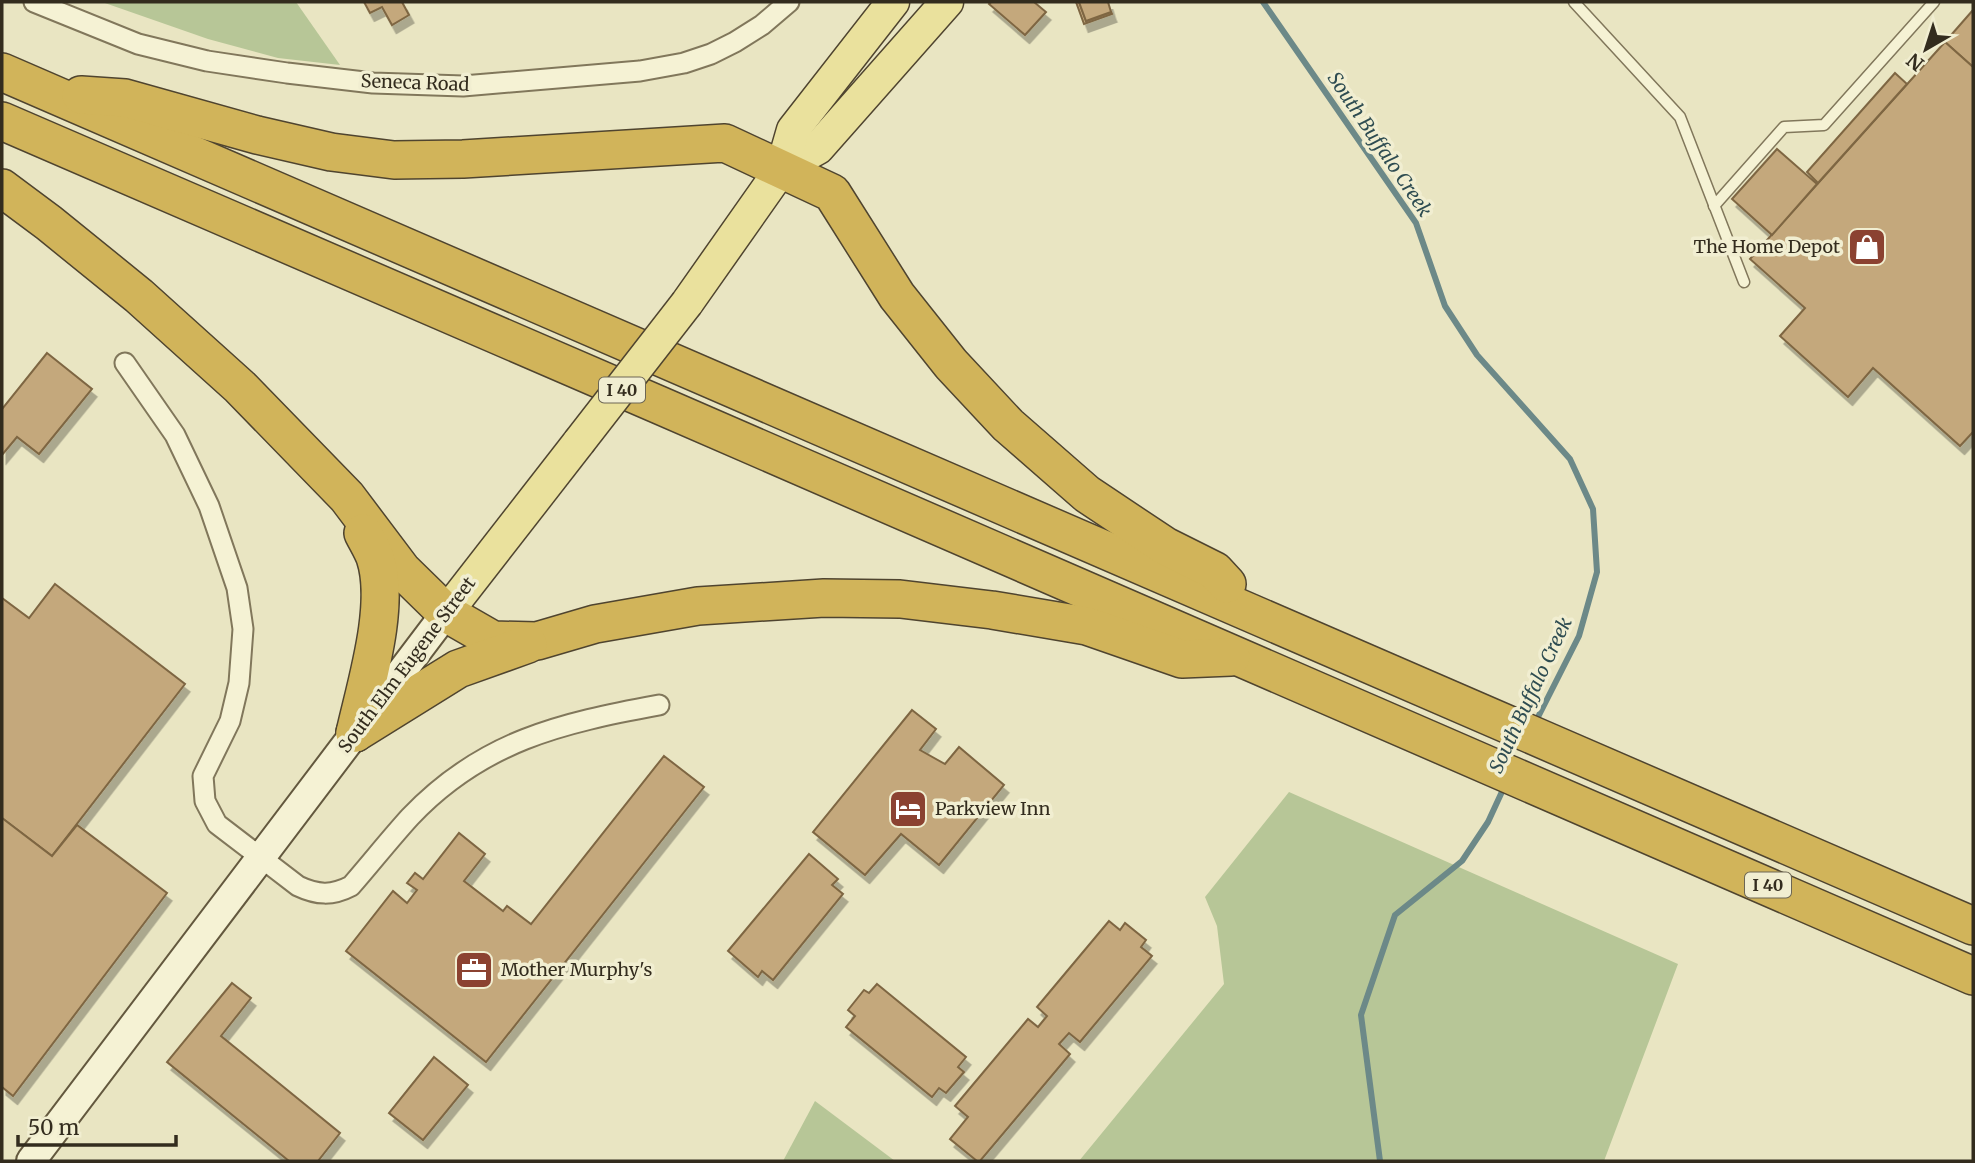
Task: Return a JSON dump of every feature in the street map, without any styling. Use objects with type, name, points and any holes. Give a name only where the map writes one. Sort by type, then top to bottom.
[{"type":"highway","name":"I 40","points":[[2,72],[1973,926]]},
{"type":"highway","points":[[51,93],[125,98],[269,138],[331,152],[394,160],[463,159],[725,143],[832,192],[897,296],[951,364],[1008,425],[1044,459],[1125,521],[1165,546],[1215,571],[1260,617]]},
{"type":"highway","name":"I 40","points":[[2,121],[679,416],[1243,657],[1973,976]]},
{"type":"highway","points":[[2,188],[139,296],[240,387],[347,497],[402,570],[446,613],[493,640],[537,641]]},
{"type":"highway","points":[[347,497],[376,559],[380,597],[379,623],[355,733]]},
{"type":"highway","points":[[355,733],[458,669],[595,624],[698,606],[824,598],[888,599],[992,610],[1087,626],[1182,659],[1243,657]]},
{"type":"main road","name":"South Elm Eugene Street","points":[[32,1161],[446,613],[687,303],[782,168],[793,130],[892,2]]},
{"type":"main road","name":"South Elm Eugene Street","points":[[782,168],[818,148],[943,3]]},
{"type":"street","name":"Seneca Road","points":[[34,2],[138,44],[207,61],[373,83],[463,86],[640,71],[684,63],[735,42],[762,25],[789,2]]},
{"type":"street","points":[[125,363],[175,435],[209,506],[237,588],[243,629],[239,683],[230,721],[203,776],[205,801],[217,824],[298,887],[313,893],[340,892],[351,886],[426,802],[452,779],[498,750],[526,737],[586,719],[659,705]]},
{"type":"lane","points":[[1574,2],[1679,117],[1744,282]]},
{"type":"lane","points":[[1714,206],[1784,127],[1824,125],[1934,2]]},
{"type":"green space","points":[[102,2],[296,2],[340,65],[278,58],[208,39]]},
{"type":"green space","points":[[1289,792],[1678,964],[1604,1161],[1079,1161],[1224,984],[1217,926],[1205,897]]},
{"type":"green space","points":[[815,1101],[895,1161],[783,1161]]},
{"type":"building","points":[[364,2],[402,2],[409,15],[392,25],[382,7],[370,13]]},
{"type":"building","points":[[1034,2],[1046,12],[1025,35],[989,4]]},
{"type":"building","points":[[1076,2],[1079,2],[1086,21],[1111,12],[1112,14],[1084,24]]},
{"type":"building","points":[[1079,2],[1108,2],[1111,12],[1086,21]]},
{"type":"building","points":[[1973,10],[1973,67],[1945,42]]},
{"type":"building","name":"The Home Depot","points":[[1945,42],[1973,67],[1973,432],[1960,446],[1873,368],[1848,397],[1780,336],[1805,308],[1750,259]]},
{"type":"building","points":[[1895,73],[1907,84],[1818,183],[1807,172]]},
{"type":"building","points":[[1777,149],[1817,184],[1772,235],[1732,199]]},
{"type":"building","points":[[47,353],[92,389],[39,454],[17,437],[2,455],[2,409]]},
{"type":"building","points":[[55,584],[185,684],[52,856],[2,818],[2,598],[29,618]]},
{"type":"building","name":"Parkview Inn","points":[[912,710],[936,729],[920,750],[945,764],[959,747],[1004,785],[939,865],[901,834],[865,875],[813,832]]},
{"type":"building","points":[[664,756],[704,787],[486,1062],[346,951],[393,891],[407,903],[417,890],[407,883],[415,873],[423,879],[459,833],[485,854],[464,881],[503,911],[507,906],[531,924]]},
{"type":"building","points":[[2,818],[52,856],[77,825],[167,893],[13,1096],[2,1087]]},
{"type":"building","points":[[809,854],[838,879],[832,885],[843,894],[773,980],[762,971],[758,977],[728,951]]},
{"type":"building","points":[[1109,921],[1120,930],[1125,923],[1146,940],[1141,947],[1152,956],[1080,1042],[1069,1033],[1059,1044],[1070,1054],[980,1161],[977,1161],[950,1139],[968,1117],[955,1106],[1028,1019],[1038,1027],[1047,1016],[1037,1007]]},
{"type":"building","points":[[232,983],[251,998],[221,1036],[340,1133],[318,1161],[289,1161],[167,1062]]},
{"type":"building","points":[[877,984],[966,1057],[958,1067],[964,1072],[946,1093],[939,1088],[932,1097],[846,1027],[855,1016],[848,1010],[864,990],[869,993]]},
{"type":"building","points":[[434,1057],[468,1085],[423,1140],[389,1113]]},
{"type":"waterway","name":"South Buffalo Creek","points":[[1263,2],[1416,223],[1445,306],[1477,355],[1570,459],[1593,509],[1597,572],[1579,636],[1535,723]]},
{"type":"waterway","name":"South Buffalo Creek","points":[[1380,1161],[1361,1015],[1395,915],[1462,861],[1488,822],[1506,783]]},
{"type":"place","name":"The Home Depot","points":[[1867,247]]},
{"type":"place","name":"Parkview Inn","points":[[908,809]]},
{"type":"place","name":"Mother Murphy's","points":[[474,970]]}]
